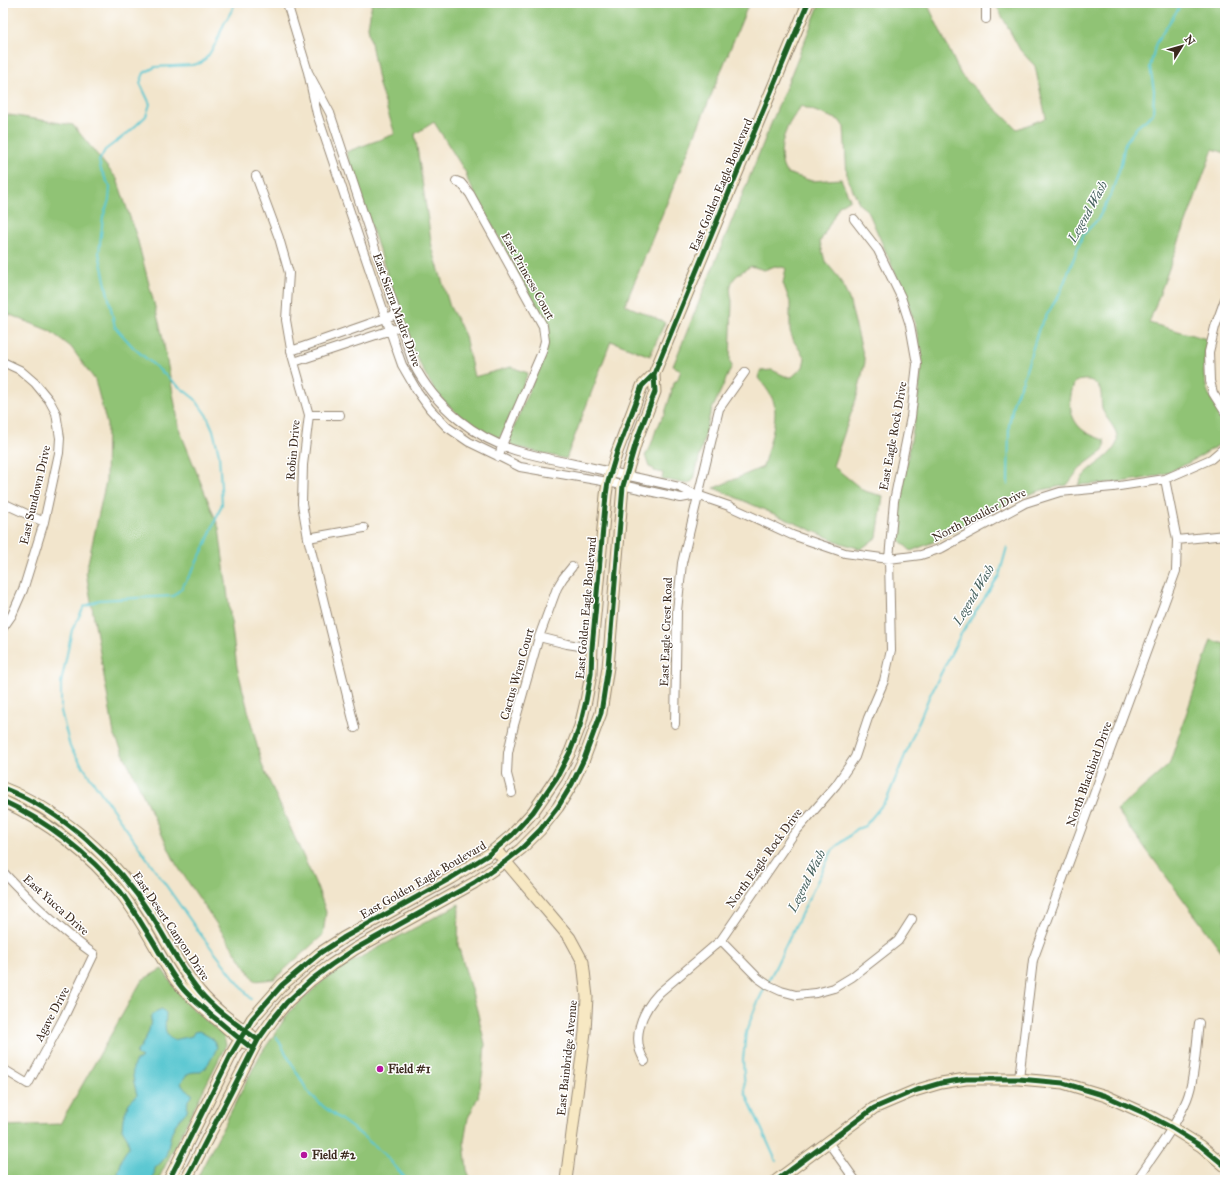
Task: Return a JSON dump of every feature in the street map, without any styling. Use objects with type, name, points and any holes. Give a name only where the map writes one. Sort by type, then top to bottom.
[{"type":"street","name":"East Sierra Madre Drive","points":[[287,3],[308,72],[317,114],[402,365],[417,391],[430,410],[448,427],[469,442],[520,467],[610,477]]},
{"type":"street","name":"East Golden Eagle Boulevard","points":[[169,1180],[219,1079],[252,1019],[282,985],[320,953],[343,938],[451,878],[488,855],[512,835],[533,812],[557,777],[570,752],[580,726],[591,674],[606,495],[616,452],[642,386],[654,374],[808,3]]},
{"type":"street","points":[[986,3],[986,19]]},
{"type":"street","name":"East Sierra Madre Drive","points":[[308,72],[330,114],[413,363],[421,378],[438,399],[462,423],[486,438],[524,453],[610,477]]},
{"type":"street","name":"Robin Drive","points":[[256,176],[280,238],[288,273],[286,320],[291,351],[309,415],[303,465],[302,504],[308,538],[355,728]]},
{"type":"street","name":"East Princess Court","points":[[456,181],[461,183],[470,194],[542,326],[545,341],[542,352],[502,445],[499,457]]},
{"type":"street","name":"East Eagle Rock Drive","points":[[854,219],[878,250],[901,297],[910,325],[917,364],[911,417],[894,501],[889,559],[891,650]]},
{"type":"street","points":[[1225,299],[1209,352],[1210,381],[1213,393],[1225,412]]},
{"type":"street","points":[[291,351],[397,314]]},
{"type":"street","points":[[294,362],[390,331],[401,326]]},
{"type":"street","name":"East Sundown Drive","points":[[3,362],[20,370],[35,383],[49,400],[56,413],[60,438],[59,453],[44,522],[23,590],[12,615],[3,628]]},
{"type":"street","name":"East Eagle Crest Road","points":[[675,724],[677,604],[682,563],[697,495],[719,410],[745,372]]},
{"type":"street","name":"East Golden Eagle Boulevard","points":[[186,1180],[256,1045],[273,1019],[287,1002],[311,980],[355,949],[474,883],[506,861],[521,849],[540,830],[558,807],[572,784],[584,759],[601,713],[608,667],[624,481],[637,439],[655,392],[654,374]]},
{"type":"street","points":[[309,415],[340,415]]},
{"type":"street","name":"North Boulder Drive","points":[[610,477],[681,498],[697,495],[729,506],[792,535],[845,553],[889,559],[921,555],[942,548],[1025,503],[1060,492],[1113,487],[1165,479],[1211,459],[1225,447]]},
{"type":"street","name":"North Blackbird Drive","points":[[1019,1079],[1033,960],[1176,571],[1177,540],[1165,479]]},
{"type":"street","points":[[3,503],[44,522]]},
{"type":"street","points":[[308,538],[364,528]]},
{"type":"street","points":[[1177,540],[1225,535]]},
{"type":"street","name":"Cactus Wren Court","points":[[512,794],[507,774],[508,753],[514,725],[540,637],[557,588],[572,567]]},
{"type":"street","points":[[540,637],[567,644],[592,648],[599,657],[601,663],[601,713]]},
{"type":"street","name":"North Eagle Rock Drive","points":[[645,1061],[639,1047],[639,1030],[643,1016],[650,1002],[721,940],[793,835],[836,785],[855,757],[868,718],[884,681],[891,650]]},
{"type":"street","name":"East Desert Canyon Drive","points":[[3,788],[31,801],[63,821],[102,854],[140,898],[183,969],[201,993],[222,1012],[243,1035]]},
{"type":"street","name":"East Desert Canyon Drive","points":[[3,801],[32,817],[61,836],[105,874],[134,910],[180,985],[199,1004],[256,1045]]},
{"type":"street","name":"East Bainbridge Avenue","points":[[495,849],[570,938],[583,962],[587,997],[585,1032],[566,1180]]},
{"type":"street","name":"East Yucca Drive","points":[[3,872],[45,914],[75,941],[94,954]]},
{"type":"street","points":[[721,940],[758,978],[768,985],[781,991],[796,995],[816,993],[834,988],[898,942],[912,920]]},
{"type":"street","name":"Agave Drive","points":[[3,1069],[28,1084],[64,1017],[94,954]]},
{"type":"street","points":[[1137,1180],[1172,1128],[1187,1098],[1193,1072],[1199,1023]]},
{"type":"street","points":[[777,1180],[828,1142],[846,1131],[874,1108],[914,1090],[941,1082],[966,1079],[1019,1079],[1063,1083],[1106,1096],[1146,1114],[1172,1128],[1201,1146],[1225,1166]]},
{"type":"street","points":[[828,1142],[855,1180]]},
{"type":"green space","points":[[372,3],[749,3],[625,305],[665,322],[650,356],[611,341],[566,459],[512,446],[509,439],[547,347],[544,321],[468,181],[466,173],[434,122],[415,134],[432,247],[450,307],[465,336],[474,377],[511,367],[528,373],[502,435],[499,438],[494,439],[481,433],[448,405],[437,393],[430,382],[412,347],[346,152],[395,134],[379,85],[368,27]]},
{"type":"green space","points":[[820,3],[927,3],[961,75],[1017,129],[1046,118],[1035,66],[1020,50],[995,3],[1225,3],[1225,153],[1213,149],[1149,323],[1207,339],[1204,360],[1206,388],[1225,421],[1225,441],[1189,463],[1166,473],[1111,483],[1078,485],[1086,473],[1112,451],[1116,445],[1117,435],[1102,408],[1101,391],[1098,385],[1093,381],[1088,380],[1075,382],[1070,403],[1074,419],[1079,427],[1085,432],[1104,440],[1105,446],[1103,451],[1081,467],[1067,485],[1042,490],[1018,498],[931,543],[911,551],[896,537],[897,512],[915,420],[922,364],[916,327],[906,298],[868,211],[860,205],[847,177],[844,127],[839,120],[801,106],[789,124],[784,136],[781,159],[784,169],[787,173],[812,181],[841,179],[850,199],[839,206],[820,242],[825,261],[839,278],[849,299],[865,362],[857,396],[833,466],[864,491],[883,496],[877,537],[861,549],[841,543],[714,488],[763,467],[775,413],[772,398],[768,390],[758,378],[760,371],[772,370],[787,377],[792,377],[803,367],[805,358],[793,340],[790,331],[790,302],[783,283],[786,268],[775,266],[764,270],[751,266],[737,276],[732,283],[730,362],[732,366],[710,414],[694,479],[687,484],[662,479],[663,473],[654,471],[654,469],[649,467],[645,455],[651,445],[657,427],[663,415],[664,416],[671,391],[681,370],[673,366]]},
{"type":"green space","points":[[3,114],[73,125],[117,179],[137,238],[162,334],[180,431],[219,528],[237,667],[262,765],[318,889],[326,912],[323,935],[274,979],[255,981],[176,864],[114,734],[86,572],[106,481],[107,425],[95,380],[71,347],[50,331],[3,312]]},
{"type":"green space","points":[[1211,640],[1225,644],[1225,956],[1117,810],[1169,765]]},
{"type":"green space","points":[[459,904],[458,945],[477,1010],[485,1044],[483,1071],[478,1097],[468,1118],[464,1142],[467,1170],[471,1180],[196,1180],[259,1057],[290,1011],[325,979],[352,962]]},
{"type":"green space","points":[[162,969],[185,1002],[224,1036],[226,1045],[158,1180],[3,1180],[3,1126],[60,1124],[142,980]]},
{"type":"water","points":[[162,1009],[166,1013],[166,1031],[170,1038],[173,1040],[192,1036],[194,1032],[199,1031],[213,1039],[217,1047],[214,1054],[201,1072],[189,1073],[181,1083],[183,1087],[193,1095],[188,1100],[187,1111],[173,1129],[166,1155],[155,1168],[153,1180],[119,1180],[118,1173],[123,1156],[129,1147],[128,1139],[122,1129],[123,1118],[129,1103],[137,1095],[133,1078],[133,1068],[136,1061],[142,1058],[136,1053],[147,1036],[151,1016]]},
{"type":"waterway","points":[[234,3],[216,43],[208,56],[201,63],[192,65],[155,67],[144,73],[140,83],[150,104],[146,116],[129,132],[105,150],[99,161],[101,170],[110,187],[109,200],[103,217],[99,253],[115,327],[134,348],[195,399],[207,416],[213,430],[219,454],[222,504],[205,546],[191,573],[181,589],[173,596],[99,600],[84,607],[72,630],[61,683],[61,711],[70,747],[198,931],[251,999]]},
{"type":"waterway","name":"Legend Wash","points":[[1008,485],[1009,425],[1014,400],[1023,380],[1039,328],[1060,293],[1083,235],[1098,219],[1112,192],[1121,164],[1125,143],[1137,127],[1153,114],[1154,90],[1150,67],[1156,43],[1182,3]]},
{"type":"waterway","name":"Legend Wash","points":[[768,982],[832,851],[857,829],[865,826],[887,799],[929,697],[961,634],[999,576],[1007,547]]},
{"type":"waterway","name":"Legend Wash","points":[[766,985],[746,1032],[743,1060],[745,1092],[776,1161]]},
{"type":"waterway","points":[[276,1036],[308,1092],[325,1108],[359,1133],[385,1155],[407,1180]]},
{"type":"waterway","points":[[1223,1180],[1224,1169]]},
{"type":"cycle path","points":[[169,1180],[232,1053],[252,1019],[282,985],[320,953],[343,938],[451,878],[488,855],[512,835],[533,812],[557,777],[570,752],[580,726],[591,674],[606,495],[608,482],[617,452],[642,386],[654,374],[808,3]]},
{"type":"cycle path","points":[[186,1180],[258,1040],[287,1002],[311,980],[355,949],[474,883],[506,861],[521,849],[540,830],[558,807],[572,784],[584,759],[601,713],[608,667],[623,486],[637,439],[655,392],[654,374]]},
{"type":"cycle path","points":[[3,788],[47,810],[87,840],[105,857],[122,875],[137,895],[151,915],[186,973],[200,992],[220,1012],[258,1040]]},
{"type":"cycle path","points":[[3,801],[35,818],[66,840],[95,864],[120,891],[178,983],[211,1015],[253,1049]]},
{"type":"cycle path","points":[[777,1180],[874,1108],[914,1091],[941,1083],[966,1079],[1019,1079],[1063,1083],[1106,1096],[1146,1114],[1172,1128],[1201,1146],[1225,1166]]},
{"type":"place","name":"Field #1","points":[[380,1069]]},
{"type":"place","name":"Field #2","points":[[304,1155]]}]
